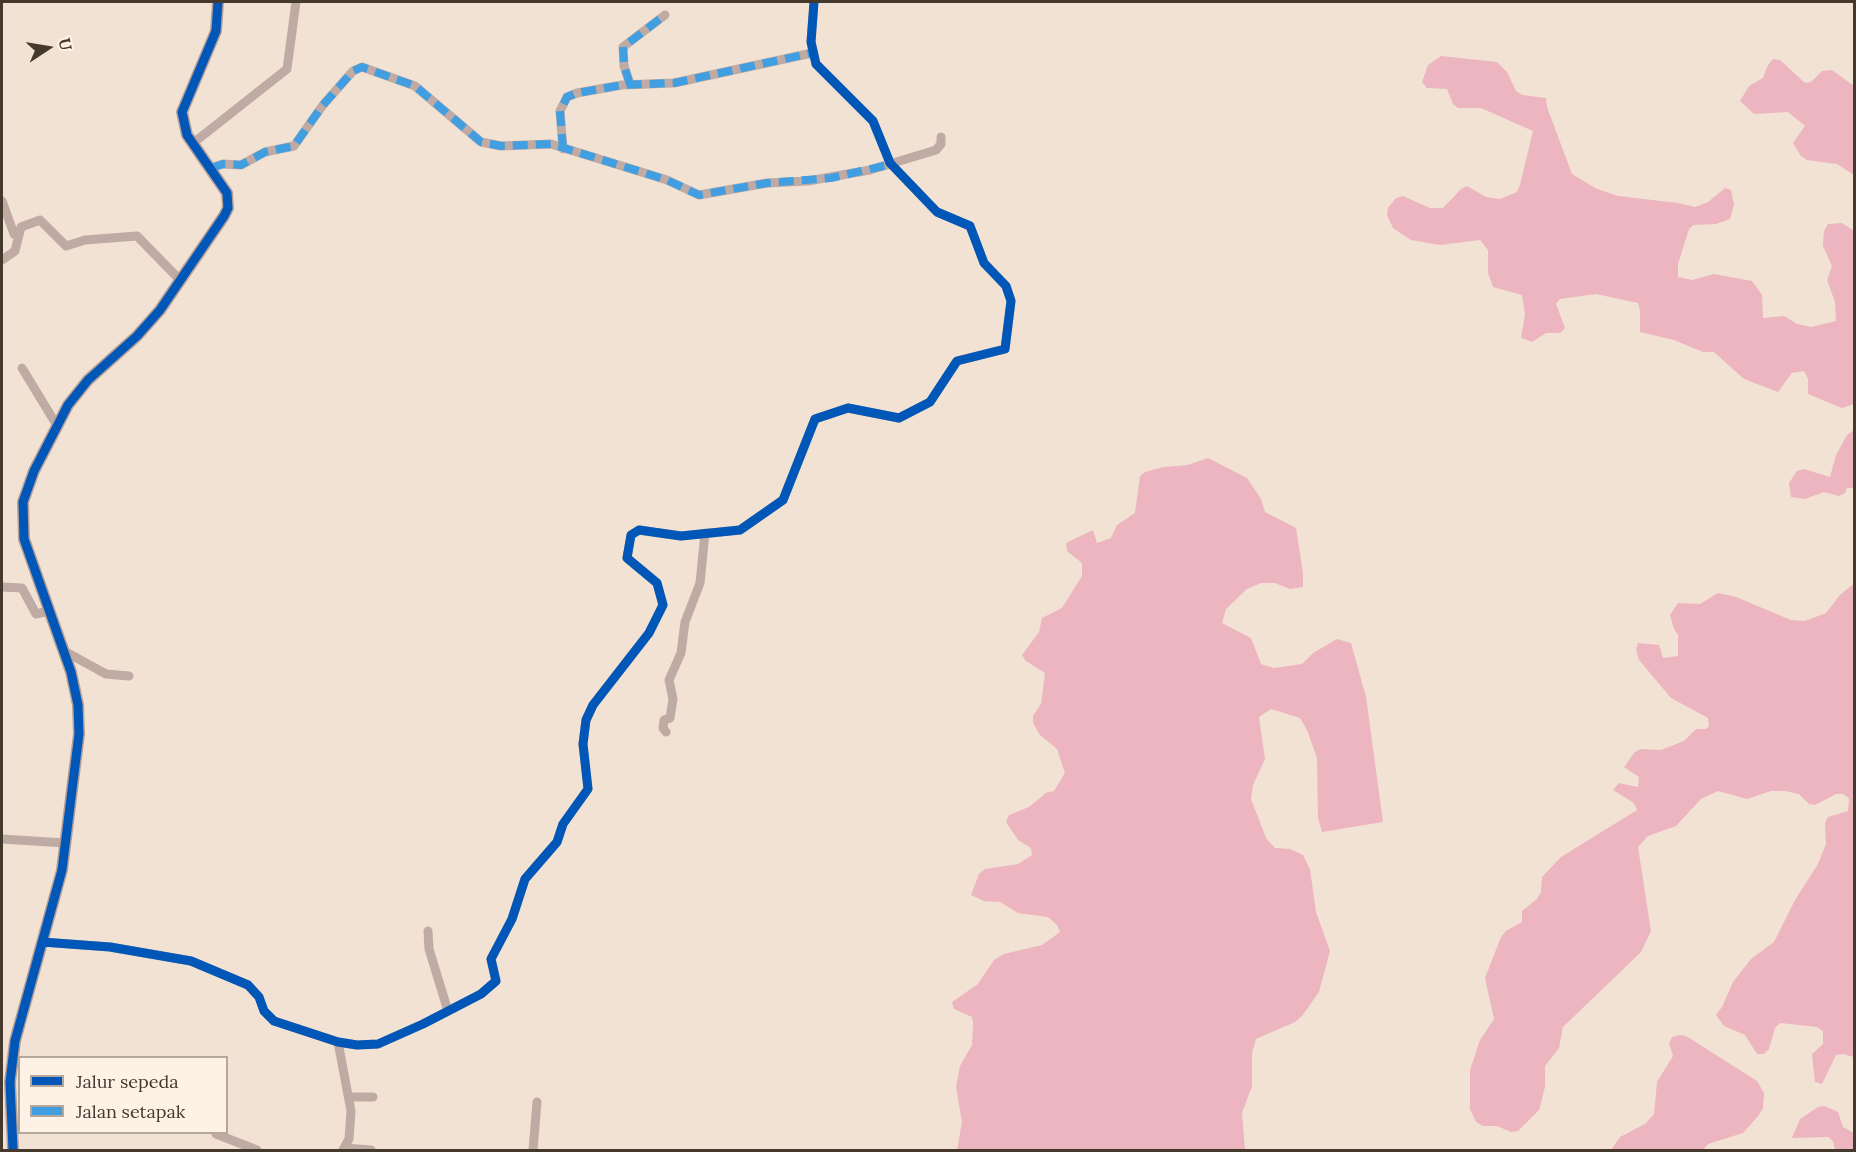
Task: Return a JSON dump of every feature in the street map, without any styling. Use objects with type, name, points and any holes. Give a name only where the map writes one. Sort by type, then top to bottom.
[{"type":"street","points":[[13,1150],[10,1082],[15,1041],[59,885],[79,719],[75,688],[64,651],[24,539],[22,513],[34,471],[56,424],[78,392],[137,336],[160,310],[228,208],[227,192],[192,144],[187,135],[182,112],[216,31],[218,2]]},
{"type":"street","points":[[192,144],[287,69],[296,2]]},
{"type":"street","points":[[42,942],[110,947],[194,962],[248,985],[259,997],[264,1011],[274,1021],[338,1042],[370,1046],[481,994],[496,981],[491,959],[512,919],[525,879],[557,842],[563,824],[588,789],[583,744],[586,720],[593,705],[648,633],[663,605],[657,583],[627,558],[631,535],[639,530],[681,536],[735,532],[779,505],[788,492],[812,423],[817,417],[848,408],[902,417],[930,402],[957,361],[1005,350],[1011,300],[1004,284],[981,258],[973,230],[965,222],[944,217],[937,212],[892,164],[873,121],[816,64],[812,53],[814,2]]},
{"type":"street","points":[[630,84],[624,66],[623,48],[665,15]]},
{"type":"street","points":[[563,148],[560,111],[567,97],[586,91],[630,84],[674,83],[812,53]]},
{"type":"street","points":[[210,168],[223,164],[241,165],[265,152],[294,146],[323,105],[358,68],[364,67],[415,86],[481,141],[501,146],[551,144],[667,180],[699,195],[767,183],[808,182],[892,164],[913,155],[936,150],[941,144],[941,137]]},
{"type":"street","points":[[2,201],[14,234],[17,236]]},
{"type":"street","points":[[2,260],[13,254],[17,236],[25,224],[37,220],[44,221],[66,246],[85,240],[134,234],[180,280]]},
{"type":"street","points":[[22,368],[56,424]]},
{"type":"street","points":[[666,732],[663,728],[664,720],[670,718],[673,699],[669,682],[681,653],[685,622],[700,583],[705,533]]},
{"type":"street","points":[[2,587],[22,588],[36,614],[49,611]]},
{"type":"street","points":[[64,651],[106,674],[129,676]]},
{"type":"street","points":[[2,839],[65,843]]},
{"type":"street","points":[[428,931],[429,949],[448,1011]]},
{"type":"street","points":[[338,1042],[350,1097],[351,1127],[344,1149],[371,1150]]},
{"type":"street","points":[[350,1097],[373,1097]]},
{"type":"street","points":[[533,1150],[537,1101]]},
{"type":"street","points":[[216,1134],[257,1150]]},
{"type":"shaded area","points":[[1441,56],[1497,62],[1507,72],[1516,91],[1522,95],[1546,98],[1547,107],[1572,174],[1597,189],[1618,196],[1695,207],[1708,202],[1725,188],[1731,190],[1734,205],[1730,219],[1716,224],[1694,225],[1689,229],[1678,264],[1678,277],[1692,280],[1714,274],[1752,281],[1762,295],[1763,318],[1784,316],[1797,324],[1811,327],[1836,321],[1835,302],[1827,280],[1832,266],[1823,246],[1824,231],[1828,224],[1842,223],[1854,231],[1854,404],[1842,408],[1808,394],[1808,379],[1804,371],[1792,373],[1778,392],[1744,379],[1714,352],[1703,352],[1674,340],[1640,332],[1638,303],[1596,294],[1560,299],[1556,304],[1565,328],[1560,333],[1546,333],[1532,342],[1521,338],[1525,315],[1522,295],[1493,287],[1488,273],[1488,250],[1480,240],[1440,245],[1411,240],[1393,228],[1387,215],[1388,208],[1396,198],[1403,196],[1430,208],[1443,208],[1461,189],[1467,186],[1486,197],[1500,199],[1517,192],[1520,185],[1533,131],[1481,108],[1458,108],[1453,104],[1447,89],[1427,88],[1422,82],[1428,65]]},
{"type":"shaded area","points":[[1773,59],[1780,60],[1805,83],[1811,82],[1822,71],[1832,70],[1854,86],[1854,175],[1837,164],[1807,160],[1801,156],[1793,143],[1805,126],[1788,112],[1754,114],[1740,101],[1749,86],[1763,78]]},
{"type":"shaded area","points":[[1854,430],[1854,488],[1847,488],[1845,493],[1839,496],[1824,492],[1805,499],[1791,497],[1789,483],[1797,471],[1804,469],[1830,477],[1836,455],[1847,435]]},
{"type":"shaded area","points":[[1208,458],[1247,478],[1261,499],[1265,512],[1296,528],[1303,573],[1303,587],[1290,589],[1275,583],[1261,583],[1247,589],[1226,609],[1222,623],[1251,638],[1261,664],[1274,668],[1302,664],[1313,653],[1337,639],[1351,643],[1366,697],[1383,822],[1322,832],[1318,818],[1317,758],[1307,730],[1300,718],[1271,709],[1259,717],[1265,759],[1253,785],[1251,799],[1266,838],[1275,848],[1290,849],[1303,855],[1310,869],[1316,912],[1330,951],[1319,992],[1302,1016],[1295,1022],[1256,1039],[1252,1053],[1252,1086],[1242,1113],[1245,1150],[957,1150],[962,1122],[956,1087],[960,1066],[972,1045],[973,1024],[972,1017],[954,1009],[952,1002],[978,984],[994,960],[1004,954],[1042,945],[1060,932],[1057,925],[1048,917],[1018,913],[1000,902],[984,901],[971,895],[979,874],[985,869],[1018,864],[1032,855],[1031,848],[1018,840],[1006,822],[1009,815],[1029,807],[1046,793],[1054,791],[1065,773],[1057,749],[1040,735],[1033,723],[1033,716],[1041,704],[1045,673],[1026,661],[1022,655],[1039,632],[1042,618],[1062,608],[1082,576],[1082,563],[1067,551],[1066,543],[1093,530],[1097,543],[1111,538],[1117,525],[1135,513],[1140,476],[1145,472],[1164,467],[1188,465]]},
{"type":"shaded area","points":[[1854,585],[1854,1057],[1836,1055],[1822,1084],[1815,1082],[1812,1054],[1823,1044],[1823,1031],[1817,1027],[1780,1023],[1775,1028],[1769,1049],[1764,1054],[1757,1054],[1745,1035],[1724,1026],[1716,1015],[1733,982],[1751,959],[1774,942],[1795,900],[1818,864],[1826,844],[1825,823],[1828,817],[1848,811],[1849,798],[1843,794],[1836,794],[1815,805],[1809,804],[1799,794],[1785,791],[1771,791],[1747,799],[1718,791],[1701,799],[1676,826],[1648,836],[1638,847],[1651,931],[1641,952],[1563,1027],[1559,1048],[1545,1066],[1545,1087],[1539,1110],[1518,1131],[1511,1132],[1497,1126],[1483,1126],[1476,1122],[1470,1109],[1470,1070],[1480,1040],[1494,1019],[1485,978],[1501,937],[1506,931],[1522,922],[1522,911],[1537,899],[1541,892],[1542,877],[1561,857],[1637,810],[1634,803],[1613,790],[1619,783],[1638,787],[1639,777],[1624,767],[1634,753],[1640,749],[1661,750],[1684,741],[1696,729],[1706,729],[1709,726],[1708,718],[1671,698],[1639,660],[1636,650],[1638,643],[1659,645],[1663,658],[1678,656],[1678,635],[1670,615],[1678,603],[1700,604],[1718,593],[1736,597],[1791,620],[1805,621],[1826,613],[1840,595]]},
{"type":"shaded area","points":[[1686,1036],[1757,1081],[1764,1093],[1763,1108],[1759,1115],[1743,1133],[1708,1144],[1703,1150],[1611,1150],[1620,1137],[1645,1124],[1654,1114],[1657,1082],[1673,1056],[1669,1043],[1672,1037]]},
{"type":"shaded area","points":[[1825,1106],[1838,1112],[1843,1127],[1854,1133],[1854,1150],[1835,1150],[1833,1141],[1828,1137],[1792,1138],[1800,1119],[1818,1107]]},
{"type":"marked path","points":[[630,84],[624,66],[623,47],[665,15]]},
{"type":"marked path","points":[[563,149],[560,111],[567,97],[577,93],[622,85],[674,83],[812,53]]},
{"type":"marked path","points":[[211,168],[223,164],[241,165],[265,152],[294,146],[323,105],[353,71],[362,67],[415,86],[481,142],[501,146],[551,144],[667,180],[699,195],[767,183],[831,178],[892,164],[890,162]]},
{"type":"cycle path","points":[[13,1150],[10,1082],[15,1041],[62,870],[79,734],[78,705],[71,672],[24,539],[23,502],[34,471],[68,405],[88,380],[137,336],[160,310],[228,208],[227,193],[187,135],[182,112],[216,31],[218,2]]},
{"type":"cycle path","points":[[42,942],[110,947],[191,961],[248,985],[259,997],[264,1011],[274,1021],[338,1042],[357,1045],[378,1044],[423,1024],[481,994],[496,981],[491,959],[512,919],[525,879],[557,842],[563,824],[588,789],[583,744],[586,720],[593,705],[649,633],[663,605],[657,583],[627,558],[631,535],[639,530],[681,536],[740,530],[783,500],[815,419],[848,408],[899,418],[930,402],[957,361],[1005,349],[1011,301],[1006,286],[984,263],[970,226],[937,212],[890,163],[873,121],[816,64],[811,42],[814,2]]}]
